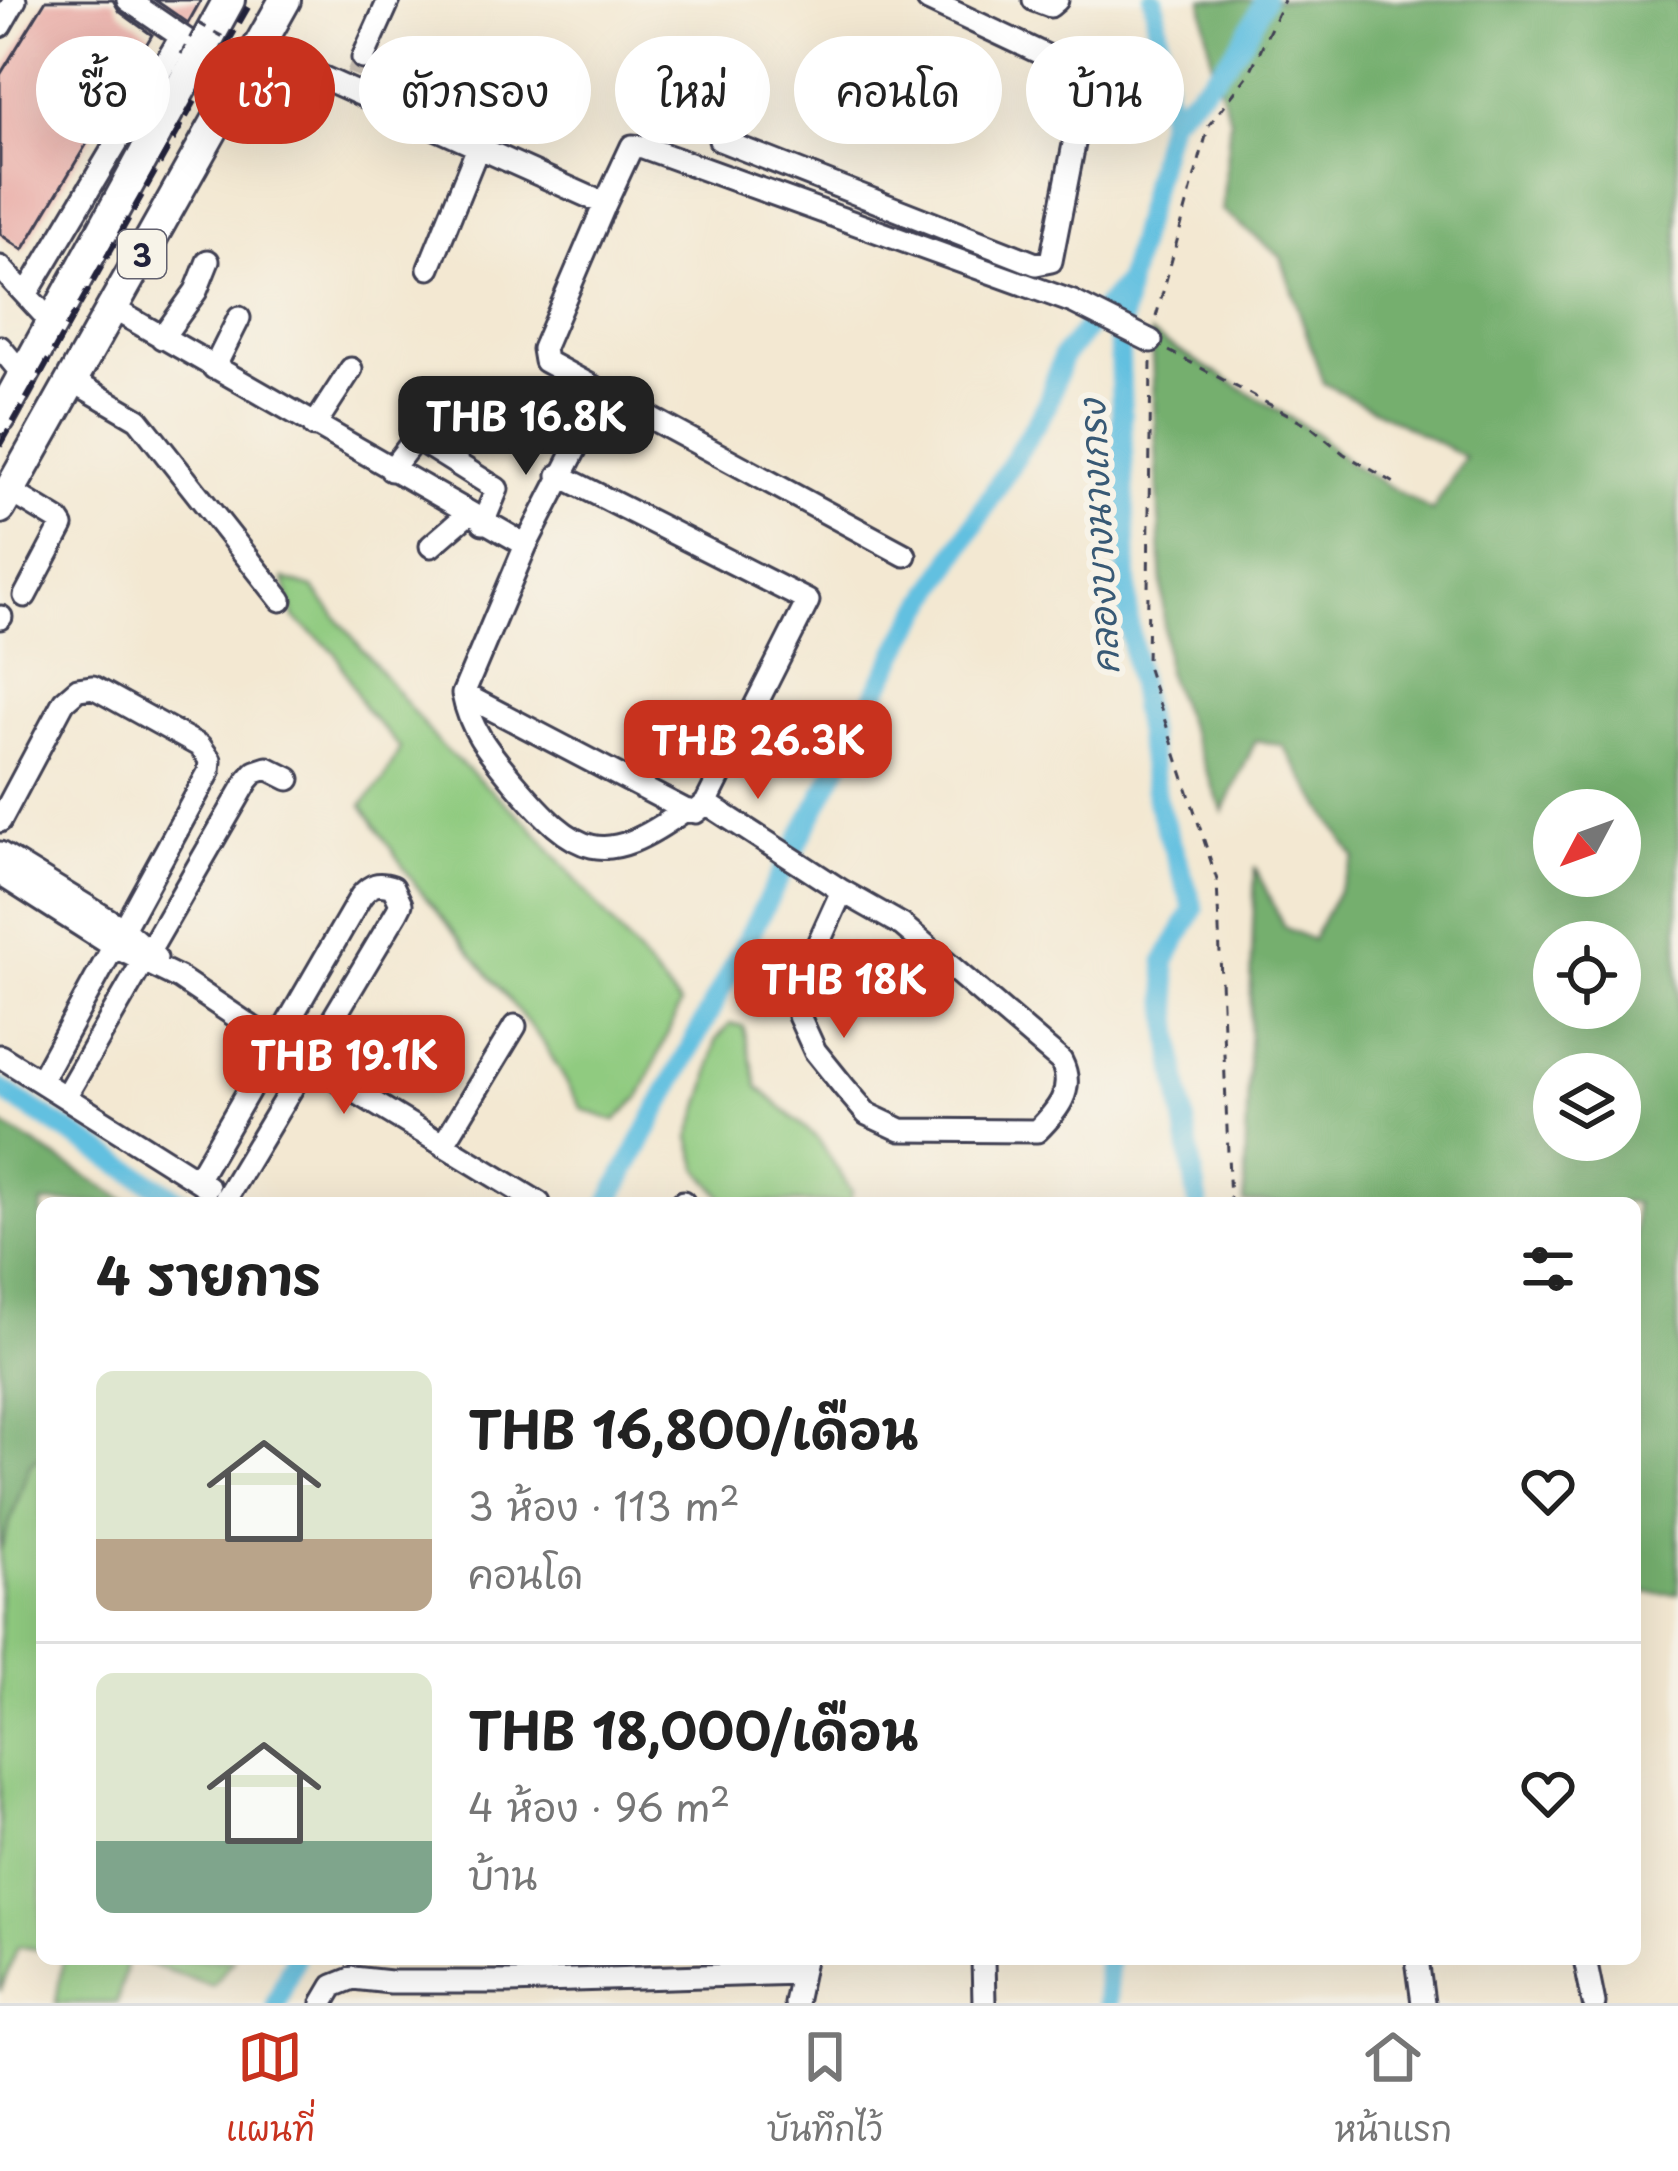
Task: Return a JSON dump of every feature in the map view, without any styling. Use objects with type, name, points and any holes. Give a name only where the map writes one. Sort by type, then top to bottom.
[{"type":"highway","name":"3","points":[[0,418],[53,325],[188,47],[229,0]]},
{"type":"highway","name":"3","points":[[264,36],[285,0]]},
{"type":"highway","name":"3","points":[[3,495],[73,381],[203,144]]},
{"type":"street","points":[[0,26],[14,0]]},
{"type":"street","points":[[128,0],[188,47],[170,64]]},
{"type":"street","points":[[357,74],[389,0]]},
{"type":"street","points":[[730,144],[1036,264],[1052,260],[1085,88],[1080,76],[928,0]]},
{"type":"street","points":[[1034,0],[1050,5],[1057,0]]},
{"type":"street","points":[[335,68],[357,74],[479,145],[605,204]]},
{"type":"street","points":[[26,295],[116,144]]},
{"type":"street","points":[[429,268],[479,145]]},
{"type":"street","points":[[905,555],[545,362],[542,350],[632,146],[1072,302],[1150,340]]},
{"type":"street","points":[[162,338],[196,291],[208,261]]},
{"type":"street","points":[[0,267],[53,325]]},
{"type":"street","points":[[112,308],[526,545]]},
{"type":"street","points":[[214,368],[239,318]]},
{"type":"street","points":[[0,347],[24,376]]},
{"type":"street","points":[[314,426],[351,369]]},
{"type":"street","points":[[73,381],[138,419],[281,600]]},
{"type":"street","points":[[391,470],[413,440],[419,440],[497,489],[476,518],[431,546]]},
{"type":"street","points":[[559,476],[808,601],[797,629],[696,806],[644,840],[608,848],[577,844],[553,828],[486,748],[467,715],[463,694],[526,545],[559,476],[580,440]]},
{"type":"street","points":[[3,495],[62,526],[25,596]]},
{"type":"street","points":[[0,821],[64,701],[78,688],[93,687],[200,746],[210,760],[209,772],[40,1082]]},
{"type":"street","points":[[463,694],[779,849],[902,926],[1060,1061],[1067,1074],[1062,1102],[1037,1131],[901,1130],[867,1114],[844,1087],[815,1051],[799,1016],[817,946],[842,891]]},
{"type":"street","points":[[65,1097],[255,772],[267,768],[289,779]]},
{"type":"street","points":[[0,854],[274,1042],[524,1197]]},
{"type":"street","points":[[0,874],[118,937]]},
{"type":"street","points":[[197,1180],[361,896],[369,886],[393,887],[401,904],[232,1197]]},
{"type":"street","points":[[443,1145],[515,1026]]},
{"type":"street","points":[[0,1057],[225,1197]]},
{"type":"street","points":[[478,1983],[479,1965]]},
{"type":"street","points":[[983,1965],[984,2003]]},
{"type":"street","points":[[1418,1965],[1423,2003]]},
{"type":"street","points":[[1586,1965],[1594,2003]]},
{"type":"street","points":[[322,2003],[343,1979],[400,1989],[664,1968],[802,1966],[795,2003]]},
{"type":"path","points":[[1230,1197],[1217,880],[1147,666],[1150,340],[1209,125],[1249,74],[1284,0]]},
{"type":"path","points":[[188,47],[198,23],[222,36]]},
{"type":"path","points":[[1150,340],[1310,426],[1344,454],[1398,485]]},
{"type":"green space","points":[[1202,0],[1678,0],[1678,1594],[1641,1592],[1641,1197],[1244,1197],[1255,867],[1284,927],[1312,940],[1355,858],[1283,746],[1256,740],[1223,812],[1166,672],[1151,334],[1314,432],[1349,463],[1432,511],[1465,457],[1323,383],[1281,257],[1222,210],[1230,119],[1212,64]]},
{"type":"green space","points":[[284,579],[313,588],[440,745],[530,825],[680,1005],[640,1097],[615,1121],[582,1109],[543,1042],[415,884],[362,805],[384,780],[400,748],[364,708],[335,652],[294,618]]},
{"type":"green space","points":[[730,1024],[743,1026],[758,1087],[818,1139],[852,1192],[851,1197],[722,1197],[699,1169],[690,1138],[716,1040]]},
{"type":"green space","points":[[0,1123],[120,1197],[36,1197],[36,1459],[30,1464],[0,1551]]},
{"type":"green space","points":[[36,1459],[36,1949],[18,1946],[0,1992],[0,1551],[30,1464]]},
{"type":"green space","points":[[62,1965],[126,1965],[117,2003],[56,2003]]},
{"type":"green space","points":[[150,1965],[228,1965],[212,1985]]},
{"type":"building","points":[[46,0],[113,0],[120,12],[152,35],[36,36],[36,144],[87,144],[23,250],[0,234],[0,75]]},
{"type":"building","points":[[155,0],[201,0],[188,23]]},
{"type":"waterway","name":"คลองบางนางเกรง","points":[[1154,0],[1169,118],[1128,280],[1119,339],[1128,619],[1157,802],[1194,909],[1165,961],[1174,1057],[1197,1197]]},
{"type":"waterway","points":[[1184,104],[1224,65],[1264,0]]},
{"type":"waterway","points":[[612,1197],[907,634],[1047,405],[1063,356],[1128,281]]},
{"type":"waterway","points":[[0,1089],[173,1197]]},
{"type":"waterway","points":[[276,2003],[292,1965]]},
{"type":"waterway","name":"คลองบางนางเกรง","points":[[1107,1965],[1107,2003]]},
{"type":"tunnel","points":[[356,76],[359,68]]},
{"type":"railway","points":[[0,446],[252,0]]}]
